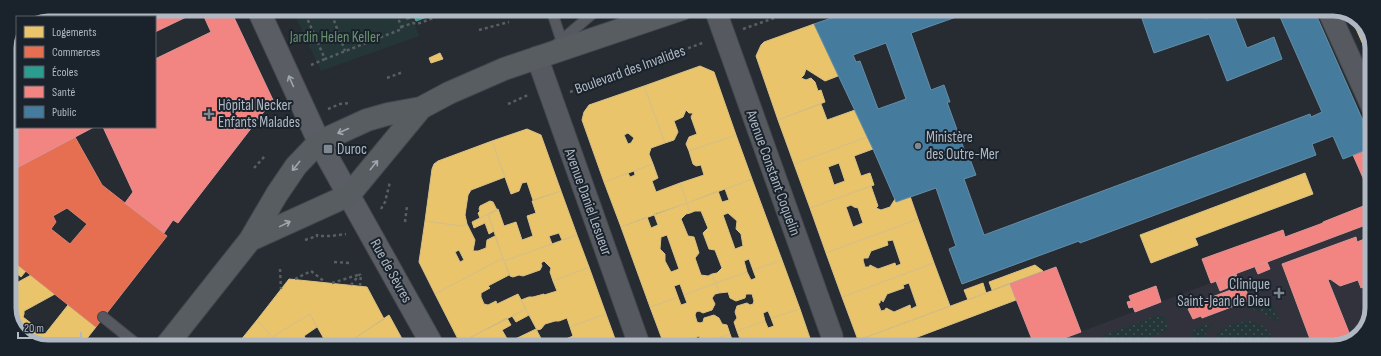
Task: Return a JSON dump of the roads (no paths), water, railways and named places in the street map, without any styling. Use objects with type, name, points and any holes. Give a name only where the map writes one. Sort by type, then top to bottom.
[{"type":"main road","points":[[261,16],[320,142]]},
{"type":"main road","points":[[171,340],[250,240],[277,194],[296,166],[320,142],[367,120],[388,114],[420,108],[490,74],[537,57],[562,45],[659,16]]},
{"type":"main road","points":[[250,240],[349,195],[420,108]]},
{"type":"main road","name":"Rue de Sèvres","points":[[320,142],[430,340]]},
{"type":"street","name":"Avenue Constant Coquelin","points":[[717,16],[832,336]]},
{"type":"street","points":[[1331,16],[1365,92]]},
{"type":"street","name":"Avenue Daniel Lesueur","points":[[537,57],[539,90],[637,340]]},
{"type":"lane","points":[[553,16],[562,45],[591,16]]},
{"type":"lane","points":[[103,317],[132,340]]},
{"type":"place","name":"Hôpital Necker Enfants Malades","points":[[209,114]]},
{"type":"place","name":"Ministère des Outre-Mer","points":[[918,146]]},
{"type":"place","name":"Duroc","points":[[328,149]]},
{"type":"place","name":"Clinique Saint-Jean de Dieu","points":[[1279,293]]},
{"type":"park label","name":"Jardin Helen Keller","points":[[335,37]]}]
